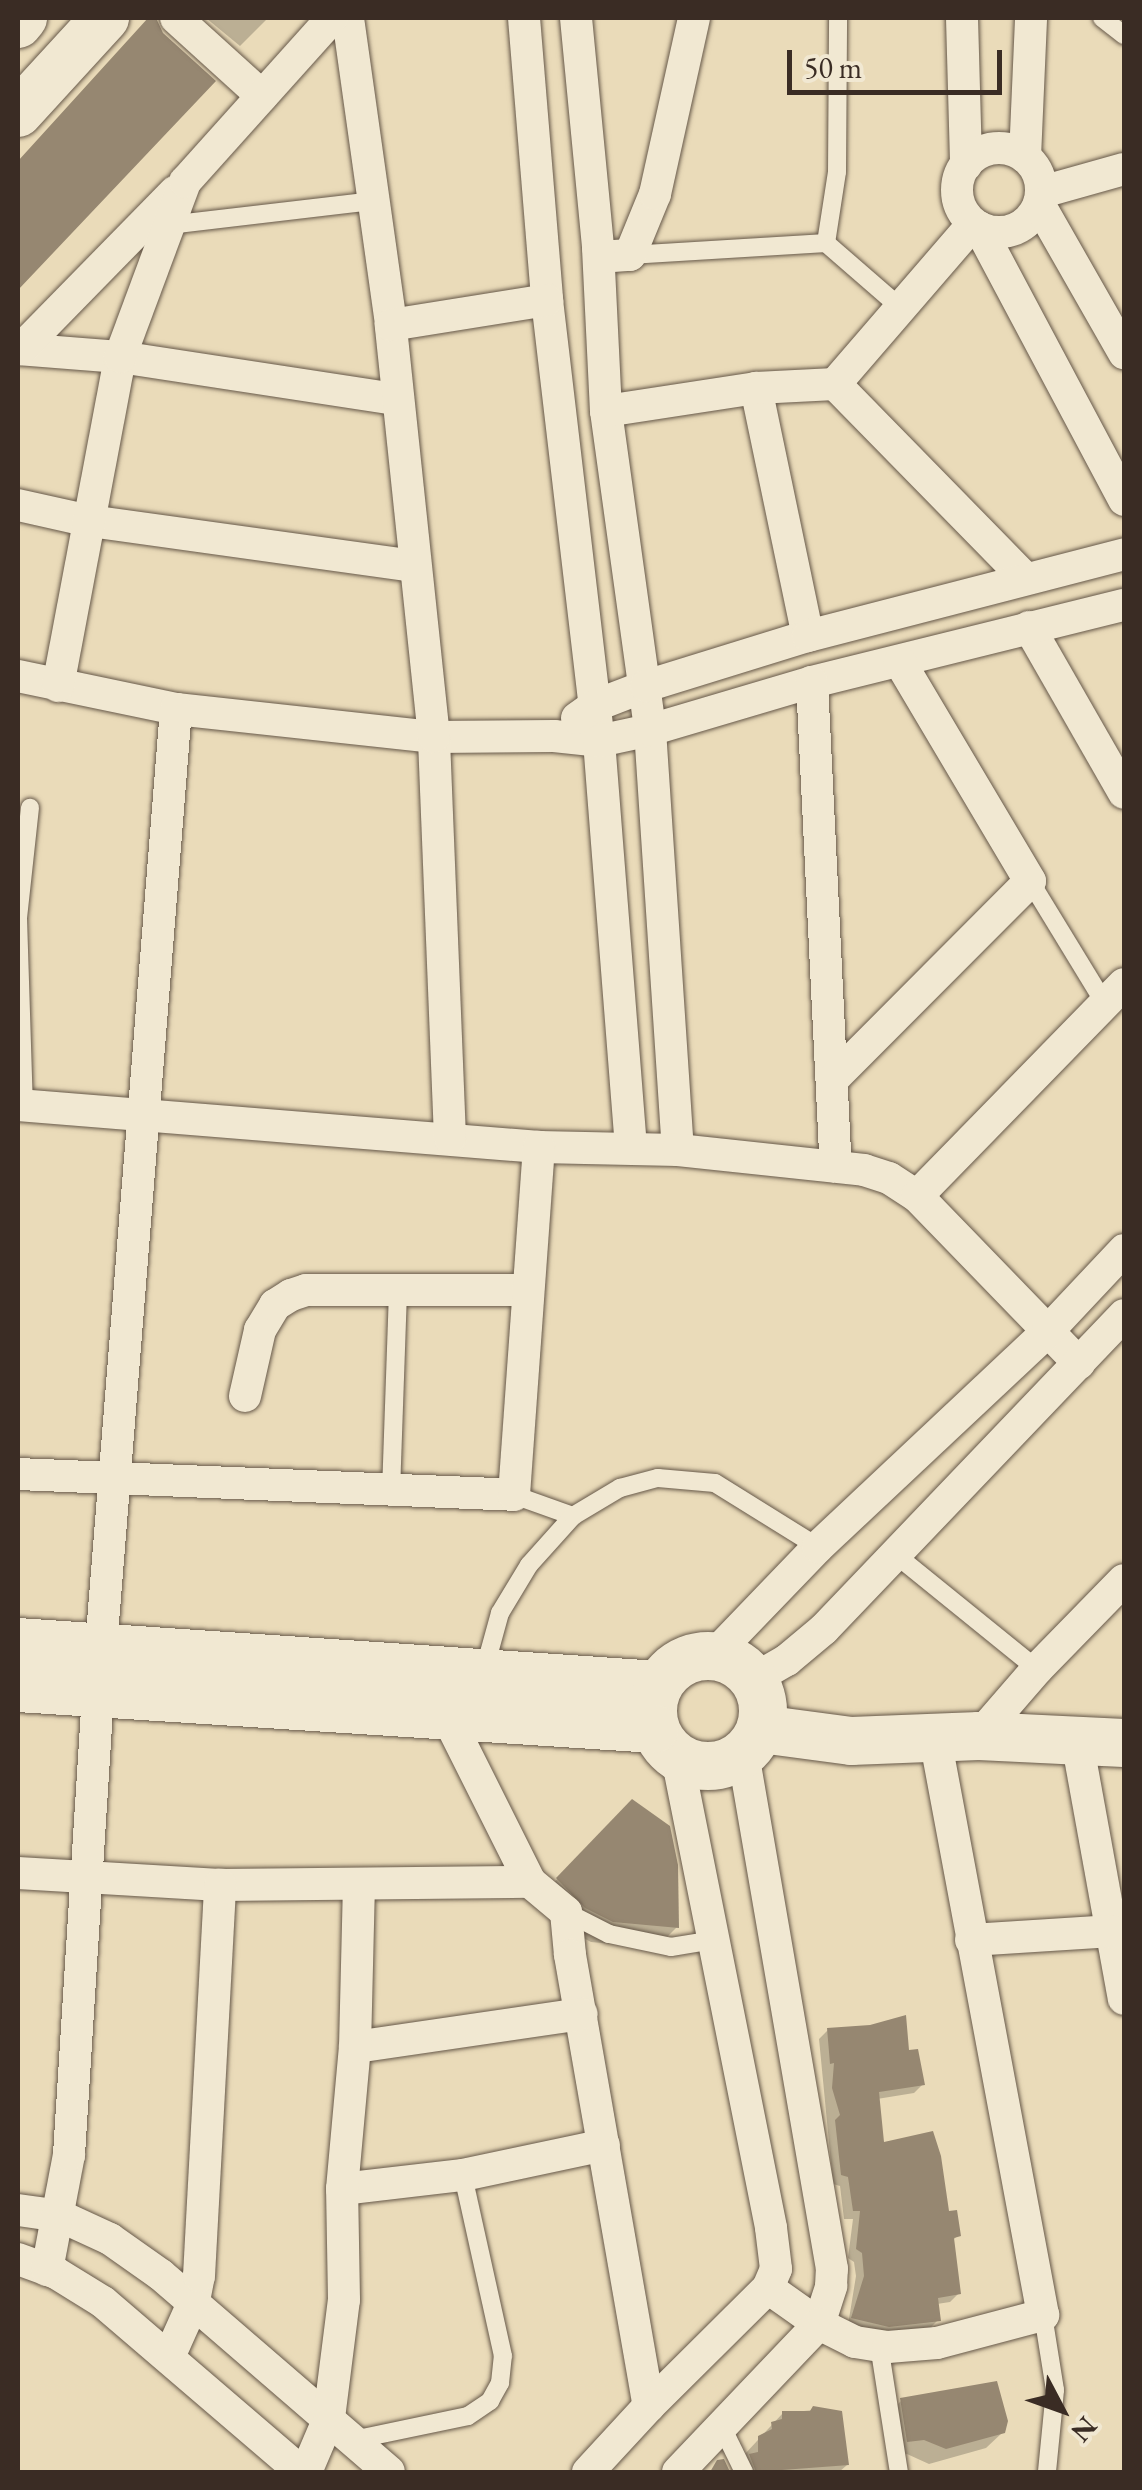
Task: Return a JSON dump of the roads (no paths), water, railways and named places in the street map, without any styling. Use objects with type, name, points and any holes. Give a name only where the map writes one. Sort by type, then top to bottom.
[{"type":"street","points":[[18,24],[23,18]]},
{"type":"street","points":[[18,113],[104,18]]},
{"type":"street","points":[[176,18],[262,96]]},
{"type":"street","points":[[19,349],[185,182],[332,18]]},
{"type":"street","points":[[348,18],[391,325],[434,738],[450,1138]]},
{"type":"street","points":[[524,18],[546,300],[599,740],[631,1146]]},
{"type":"street","points":[[576,18],[614,256],[606,411],[646,686],[678,1150]]},
{"type":"street","points":[[614,256],[666,157],[694,18]]},
{"type":"street","points":[[962,18],[966,165],[957,189],[964,214],[976,226],[1124,500]]},
{"type":"street","points":[[1025,157],[1032,18]]},
{"type":"street","points":[[966,165],[987,150],[1014,150],[1034,166],[1040,198],[1120,334]]},
{"type":"street","points":[[976,226],[1011,231],[1032,216],[1040,198],[1124,169]]},
{"type":"street","points":[[58,686],[120,357],[185,182]]},
{"type":"street","points":[[606,411],[756,388],[836,384],[976,226]]},
{"type":"street","points":[[391,325],[546,300]]},
{"type":"street","points":[[19,349],[120,357],[396,399]]},
{"type":"street","points":[[836,384],[1025,578]]},
{"type":"street","points":[[756,388],[808,636]]},
{"type":"street","points":[[18,504],[90,521],[415,566]]},
{"type":"street","points":[[554,736],[594,706],[646,686],[808,636],[1124,554]]},
{"type":"street","points":[[18,676],[176,709],[434,738],[554,736],[599,740],[650,730],[812,682],[1029,626],[1124,605]]},
{"type":"street","points":[[1029,626],[1124,793]]},
{"type":"street","points":[[833,1079],[1030,881],[900,662]]},
{"type":"street","points":[[812,682],[836,1166]]},
{"type":"street","points":[[176,709],[101,1670],[69,2155],[60,2216],[32,2265],[103,2302],[304,2472],[341,2429],[342,2189],[355,2047],[359,1884]]},
{"type":"street","points":[[917,1196],[1114,994]]},
{"type":"street","points":[[20,1105],[538,1148],[631,1146],[836,1166],[889,1178],[917,1196],[1079,1363]]},
{"type":"street","points":[[18,1474],[514,1496],[538,1148]]},
{"type":"street","points":[[588,2472],[768,2288],[776,2269],[714,1940],[664,1724],[680,1663],[714,1655],[818,1546],[1048,1331],[1124,1250]]},
{"type":"street","points":[[245,1396],[260,1330],[276,1305],[306,1290],[526,1290]]},
{"type":"street","points":[[754,1679],[788,1660],[824,1629],[1124,1315]]},
{"type":"street","points":[[957,1737],[1037,1669],[1124,1580]]},
{"type":"street","points":[[18,1642],[101,1670],[447,1716],[664,1724]]},
{"type":"street","points":[[678,2472],[820,2324],[827,2307],[832,2269],[752,1741],[763,1701],[754,1679],[736,1663],[714,1655]]},
{"type":"street","points":[[18,1688],[101,1670],[483,1672],[664,1724],[712,1766],[752,1741],[957,1737],[1124,1742]]},
{"type":"street","points":[[447,1716],[530,1882],[566,1912],[649,2406]]},
{"type":"street","points":[[768,2288],[854,2342],[878,2345],[937,2344],[1043,2315],[971,1940],[957,1737]]},
{"type":"street","points":[[1077,1742],[1118,1935],[1124,2000]]},
{"type":"street","points":[[18,1874],[220,1885],[530,1882]]},
{"type":"street","points":[[169,2357],[194,2301],[201,2243],[220,1885]]},
{"type":"street","points":[[971,1940],[1118,1935]]},
{"type":"street","points":[[355,2047],[582,2014]]},
{"type":"street","points":[[342,2189],[463,2174],[604,2145]]},
{"type":"street","points":[[18,2210],[60,2216],[110,2239],[194,2301],[389,2472]]},
{"type":"lane","points":[[826,243],[837,172],[838,18]]},
{"type":"lane","points":[[1102,18],[1124,35]]},
{"type":"lane","points":[[169,225],[374,201]]},
{"type":"lane","points":[[614,256],[826,243],[902,310]]},
{"type":"lane","points":[[20,1105],[18,918],[30,808]]},
{"type":"lane","points":[[1030,881],[1114,994]]},
{"type":"lane","points":[[391,1492],[398,1290]]},
{"type":"lane","points":[[483,1672],[500,1613],[529,1565],[573,1516],[620,1488],[658,1478],[715,1484],[818,1546]]},
{"type":"lane","points":[[514,1496],[573,1516]]},
{"type":"lane","points":[[896,1555],[1037,1669]]},
{"type":"lane","points":[[566,1912],[609,1934],[670,1947],[714,1940]]},
{"type":"lane","points":[[341,2429],[468,2416],[490,2402],[500,2383],[503,2356],[463,2174]]},
{"type":"lane","points":[[1043,2315],[1055,2390],[1046,2472]]},
{"type":"lane","points":[[878,2345],[898,2472]]},
{"type":"lane","points":[[722,2426],[744,2472]]}]
